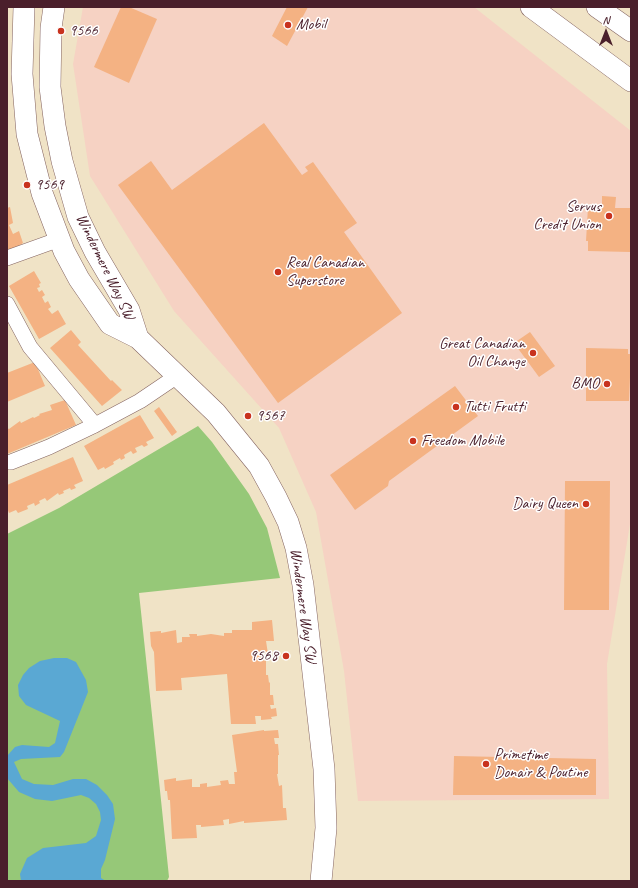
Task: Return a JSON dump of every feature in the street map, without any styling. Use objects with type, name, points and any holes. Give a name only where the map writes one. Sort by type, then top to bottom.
[{"type":"street","name":"Windermere Way SW","points":[[24,7],[22,74],[27,134],[42,193],[60,239],[79,279],[110,324],[138,338],[216,413],[259,466],[288,522],[296,548],[303,585],[324,768],[326,828],[321,881]]},
{"type":"street","name":"Windermere Way SW","points":[[54,7],[51,28],[50,86],[55,126],[62,161],[78,217],[95,252],[129,310],[138,338]]},
{"type":"street","points":[[531,7],[631,81]]},
{"type":"street","points":[[597,7],[631,31]]},
{"type":"street","points":[[7,258],[60,239]]},
{"type":"street","points":[[7,304],[30,347],[95,425]]},
{"type":"street","points":[[11,462],[49,447],[95,425],[140,401],[177,376]]},
{"type":"shaded area","points":[[83,7],[474,7],[631,131],[631,518],[607,664],[609,799],[358,801],[344,671],[316,512],[279,428],[174,311],[90,176],[73,64]]},
{"type":"green space","points":[[198,426],[212,442],[249,494],[267,528],[280,578],[139,593],[169,877],[167,881],[7,881],[7,534],[59,508]]},
{"type":"water","points":[[54,658],[67,658],[76,662],[86,680],[88,692],[64,752],[60,757],[21,759],[14,762],[22,779],[34,784],[53,785],[73,779],[86,779],[97,785],[107,795],[113,804],[115,819],[105,860],[101,869],[101,878],[106,881],[21,881],[20,874],[27,858],[43,848],[86,843],[96,836],[101,820],[100,812],[96,804],[89,798],[81,795],[52,801],[35,799],[19,792],[7,778],[7,756],[15,747],[22,745],[49,747],[55,743],[60,721],[26,705],[19,696],[18,685],[23,675],[29,668],[40,661]]},
{"type":"building","points":[[121,7],[129,7],[157,19],[129,83],[94,67]]},
{"type":"building","name":"Mobil","points":[[287,7],[308,7],[287,46],[272,36]]},
{"type":"building","name":"Real Canadian Superstore","points":[[264,123],[302,175],[308,171],[305,167],[313,162],[357,223],[344,232],[402,313],[278,403],[118,185],[151,161],[172,190]]},
{"type":"building","name":"Servus Credit Union","points":[[602,196],[616,197],[615,208],[630,208],[630,252],[588,251],[588,241],[586,241],[588,207],[602,207]]},
{"type":"building","points":[[10,207],[13,223],[9,225],[13,234],[19,231],[23,243],[20,245],[21,247],[7,253],[7,208]]},
{"type":"building","points":[[34,271],[41,283],[39,284],[40,287],[37,288],[39,292],[42,290],[45,295],[42,297],[45,303],[48,301],[51,307],[48,309],[52,314],[58,310],[66,324],[39,339],[9,286]]},
{"type":"building","points":[[71,330],[81,342],[78,345],[111,381],[112,380],[122,390],[102,406],[50,348]]},
{"type":"building","name":"Great Canadian Oil Change","points":[[530,332],[555,366],[539,377],[514,343]]},
{"type":"building","name":"BMO","points":[[586,348],[628,349],[628,354],[631,354],[629,401],[586,401]]},
{"type":"building","points":[[35,362],[45,386],[7,402],[7,373]]},
{"type":"building","points":[[455,386],[478,416],[389,481],[388,486],[355,510],[330,475]]},
{"type":"building","points":[[65,400],[76,425],[7,454],[7,428],[9,429],[20,421],[21,423],[40,415],[39,414],[52,410],[50,405]]},
{"type":"building","points":[[159,407],[177,432],[172,436],[154,411]]},
{"type":"building","points":[[140,415],[154,438],[146,442],[148,445],[144,447],[142,445],[135,448],[137,452],[133,454],[131,451],[124,455],[125,458],[121,460],[120,458],[113,462],[114,464],[105,469],[104,467],[98,470],[84,446]]},
{"type":"building","points":[[73,457],[83,481],[74,485],[76,488],[71,490],[70,488],[63,491],[64,493],[59,495],[58,493],[47,501],[45,498],[39,501],[40,503],[35,506],[34,503],[27,506],[28,509],[18,513],[16,510],[9,513],[7,508],[7,485]]},
{"type":"building","points":[[565,481],[610,481],[609,610],[564,610]]},
{"type":"building","points":[[272,620],[274,641],[266,641],[268,654],[263,654],[264,661],[266,660],[266,675],[268,675],[269,683],[270,682],[270,695],[273,695],[274,705],[270,705],[271,709],[276,708],[277,716],[271,717],[272,719],[261,720],[261,716],[255,716],[256,724],[231,724],[227,674],[181,678],[182,690],[156,691],[154,652],[151,646],[150,632],[161,631],[161,633],[176,630],[177,643],[182,642],[182,637],[190,637],[189,634],[197,634],[197,636],[211,634],[224,636],[224,633],[232,633],[232,630],[252,630],[252,622]]},
{"type":"building","points":[[264,730],[278,730],[279,738],[274,738],[275,744],[278,744],[279,755],[277,774],[279,786],[282,785],[283,808],[286,808],[287,820],[244,823],[244,821],[229,824],[229,819],[223,820],[224,825],[201,827],[201,825],[196,825],[197,838],[172,839],[170,800],[168,800],[167,791],[165,791],[164,780],[176,778],[176,781],[192,779],[192,787],[200,787],[200,784],[207,783],[207,787],[221,785],[220,781],[228,780],[229,784],[235,784],[234,772],[237,772],[232,735]]},
{"type":"building","points":[[454,756],[596,759],[596,795],[453,795]]},
{"type":"place","name":"Mobil","points":[[288,25]]},
{"type":"place","name":"9566","points":[[61,31]]},
{"type":"place","name":"9569","points":[[27,185]]},
{"type":"place","name":"Servus Credit Union","points":[[609,216]]},
{"type":"place","name":"Real Canadian Superstore","points":[[278,272]]},
{"type":"place","name":"Great Canadian Oil Change","points":[[533,353]]},
{"type":"place","name":"BMO","points":[[607,384]]},
{"type":"place","name":"Tutti Frutti","points":[[456,407]]},
{"type":"place","name":"9567","points":[[248,416]]},
{"type":"place","name":"Freedom Mobile","points":[[413,441]]},
{"type":"place","name":"Dairy Queen","points":[[586,504]]},
{"type":"place","name":"9568","points":[[286,656]]},
{"type":"place","name":"Primetime Donair & Poutine","points":[[486,764]]}]
